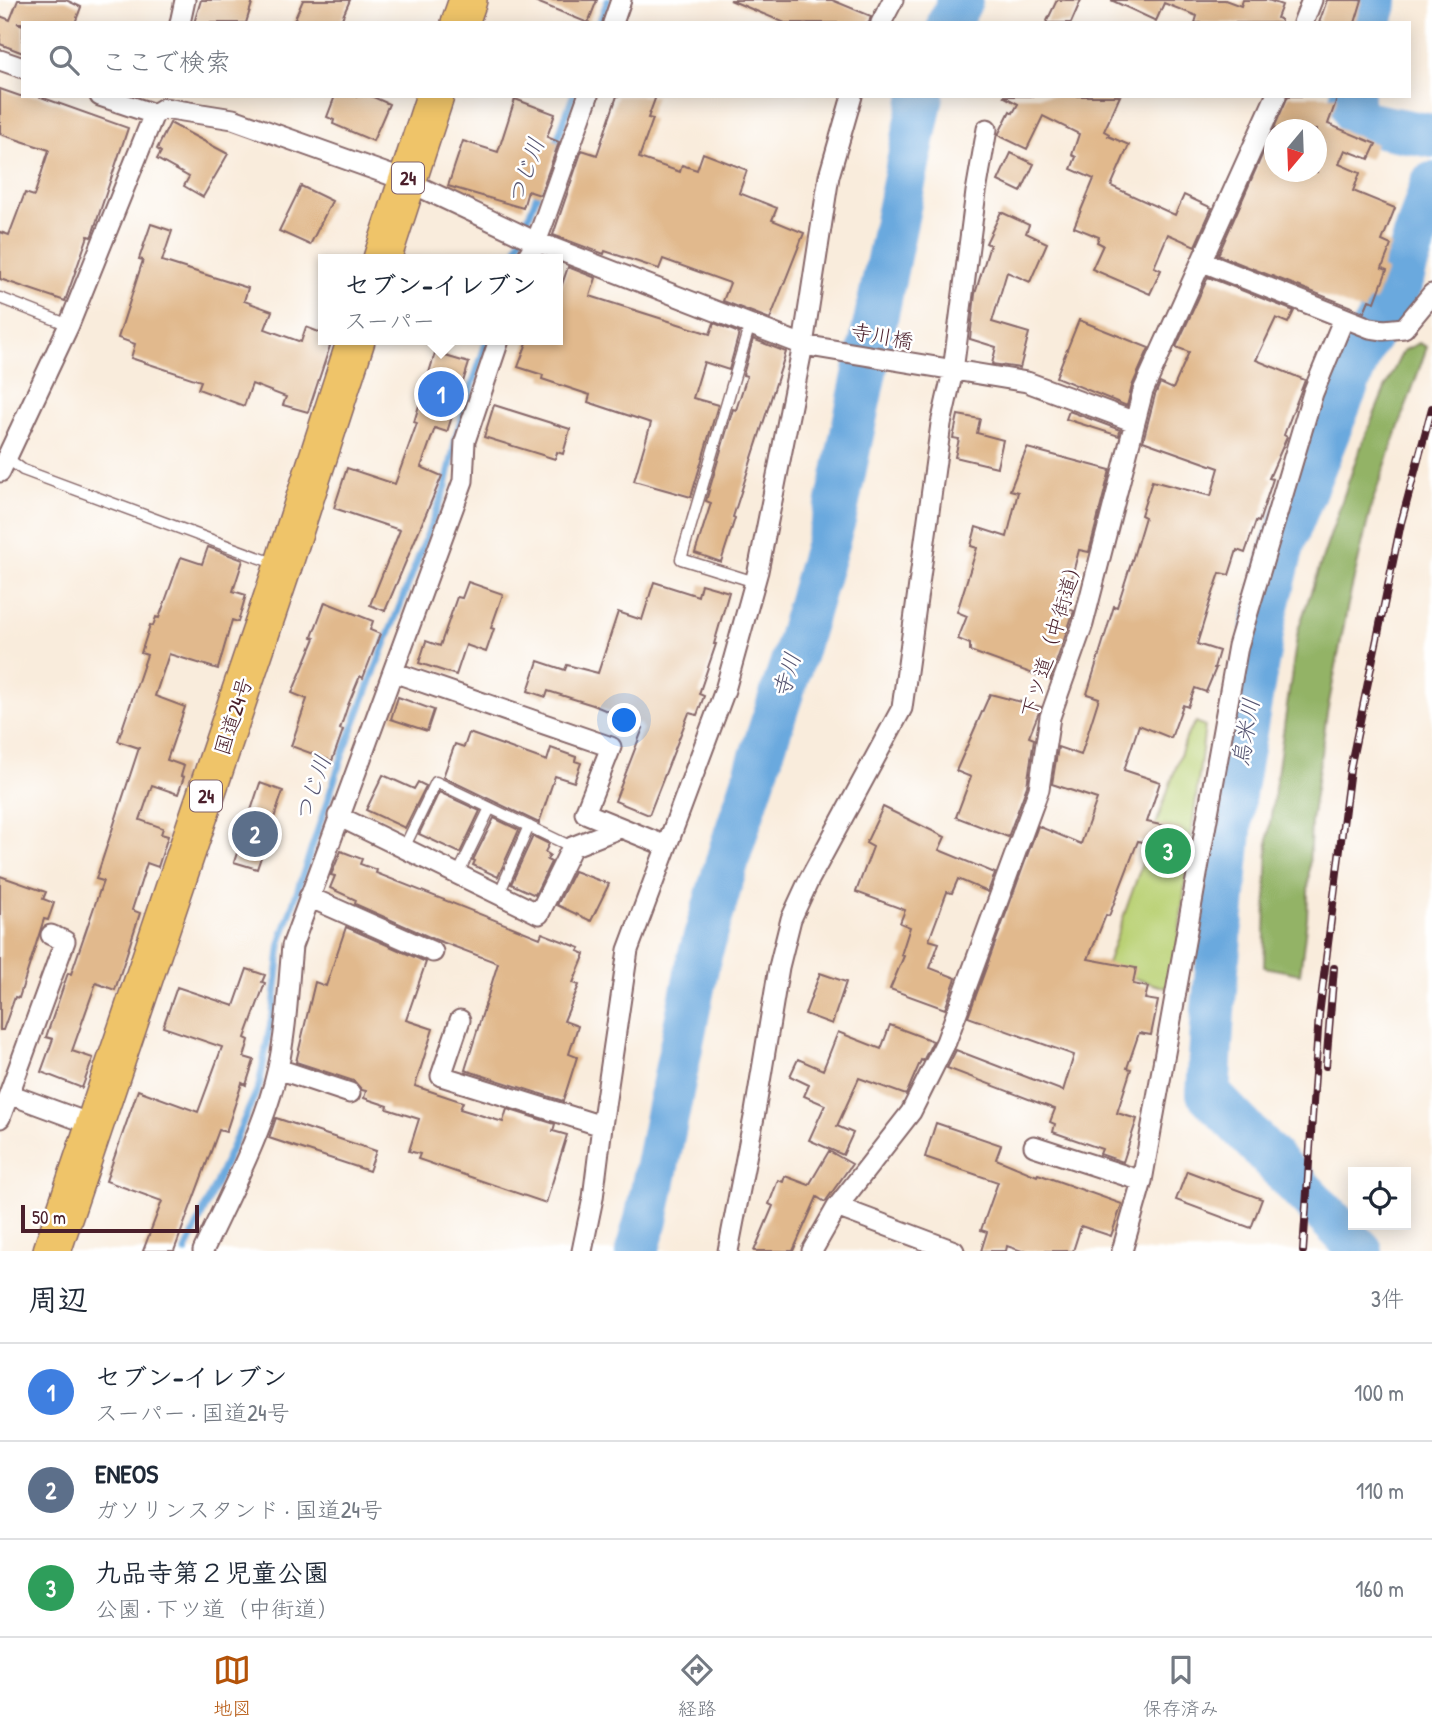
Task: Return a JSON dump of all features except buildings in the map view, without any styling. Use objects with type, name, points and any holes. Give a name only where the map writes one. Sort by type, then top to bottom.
[{"type":"highway","points":[[461,21],[468,0]]},
{"type":"highway","name":"24","points":[[384,254],[434,98]]},
{"type":"highway","name":"国道24号","points":[[52,1251],[283,566],[354,345]]},
{"type":"street","points":[[180,21],[185,0]]},
{"type":"street","points":[[614,21],[621,0]]},
{"type":"street","points":[[882,21],[893,0]]},
{"type":"street","points":[[1304,21],[1311,0]]},
{"type":"street","points":[[0,60],[21,67]]},
{"type":"street","name":"寺川橋","points":[[112,98],[233,119],[407,181],[528,238],[808,346],[1027,382],[1135,422]]},
{"type":"street","points":[[526,254],[528,238],[587,98]]},
{"type":"street","points":[[582,1251],[593,1198],[601,1126],[628,950],[724,690],[755,582],[808,346],[830,176],[851,98]]},
{"type":"street","name":"下ツ道（中街道）","points":[[812,1251],[837,1207],[911,1112],[946,1042],[1039,789],[1049,717],[1083,624],[1143,391],[1275,98]]},
{"type":"street","points":[[2,462],[69,324],[162,106]]},
{"type":"street","points":[[728,1251],[779,967],[791,919],[809,880],[902,708],[948,371],[987,129]]},
{"type":"street","points":[[1203,262],[1344,318],[1384,330],[1404,328],[1432,294]]},
{"type":"street","points":[[1122,1251],[1142,1181],[1238,646],[1313,393],[1344,318]]},
{"type":"street","points":[[203,1251],[262,1118],[278,1069],[292,946],[463,481],[465,441],[497,345]]},
{"type":"street","points":[[393,671],[611,747],[585,813],[666,846]]},
{"type":"street","points":[[338,816],[539,914],[572,848],[620,828]]},
{"type":"street","points":[[309,897],[433,952]]},
{"type":"street","points":[[0,1118],[65,941],[51,935]]},
{"type":"street","points":[[460,1020],[442,1076],[601,1126]]},
{"type":"street","points":[[278,1069],[350,1093]]},
{"type":"street","points":[[9,1094],[96,1126]]},
{"type":"street","points":[[1034,1146],[1142,1181]]},
{"type":"street","points":[[837,1207],[954,1251]]},
{"type":"lane","points":[[0,298],[69,324]]},
{"type":"lane","points":[[750,324],[681,559],[755,582]]},
{"type":"lane","points":[[2,462],[283,566]]},
{"type":"lane","points":[[404,848],[436,782],[572,848]]},
{"type":"lane","points":[[458,874],[490,808]]},
{"type":"lane","points":[[499,894],[529,826]]},
{"type":"green space","points":[[1419,343],[1427,347],[1372,503],[1348,604],[1327,713],[1311,821],[1307,918],[1300,974],[1264,967],[1268,837],[1298,630],[1358,454],[1386,386],[1403,351]]},
{"type":"green space","points":[[1196,722],[1205,726],[1172,990],[1105,969],[1188,733]]},
{"type":"waterway","name":"つじ川","points":[[600,21],[608,0]]},
{"type":"waterway","name":"寺川","points":[[950,21],[961,0]]},
{"type":"waterway","name":"烏米川","points":[[1371,21],[1376,0]]},
{"type":"waterway","name":"つじ川","points":[[554,148],[572,98]]},
{"type":"waterway","name":"寺川","points":[[637,1251],[646,1220],[699,958],[835,516],[922,98]]},
{"type":"waterway","name":"烏米川","points":[[1352,98],[1359,122],[1432,136]]},
{"type":"waterway","name":"烏米川","points":[[1361,1251],[1208,1093],[1213,1011],[1233,800],[1264,622],[1284,541],[1363,346],[1400,285],[1432,184]]},
{"type":"waterway","name":"つじ川","points":[[515,254],[540,186]]},
{"type":"waterway","name":"つじ川","points":[[186,1251],[259,1086],[274,1006],[281,940],[345,748],[446,486],[457,433],[485,345]]},
{"type":"railway","points":[[1303,1251],[1319,1015],[1350,769],[1401,523],[1432,408]]},
{"type":"railway","points":[[1326,1066],[1334,968]]},
{"type":"place","name":"セブン-イレブン","points":[[441,394]]},
{"type":"place","name":"ENEOS","points":[[255,834]]},
{"type":"place","name":"九品寺第２児童公園","points":[[1168,851]]}]
